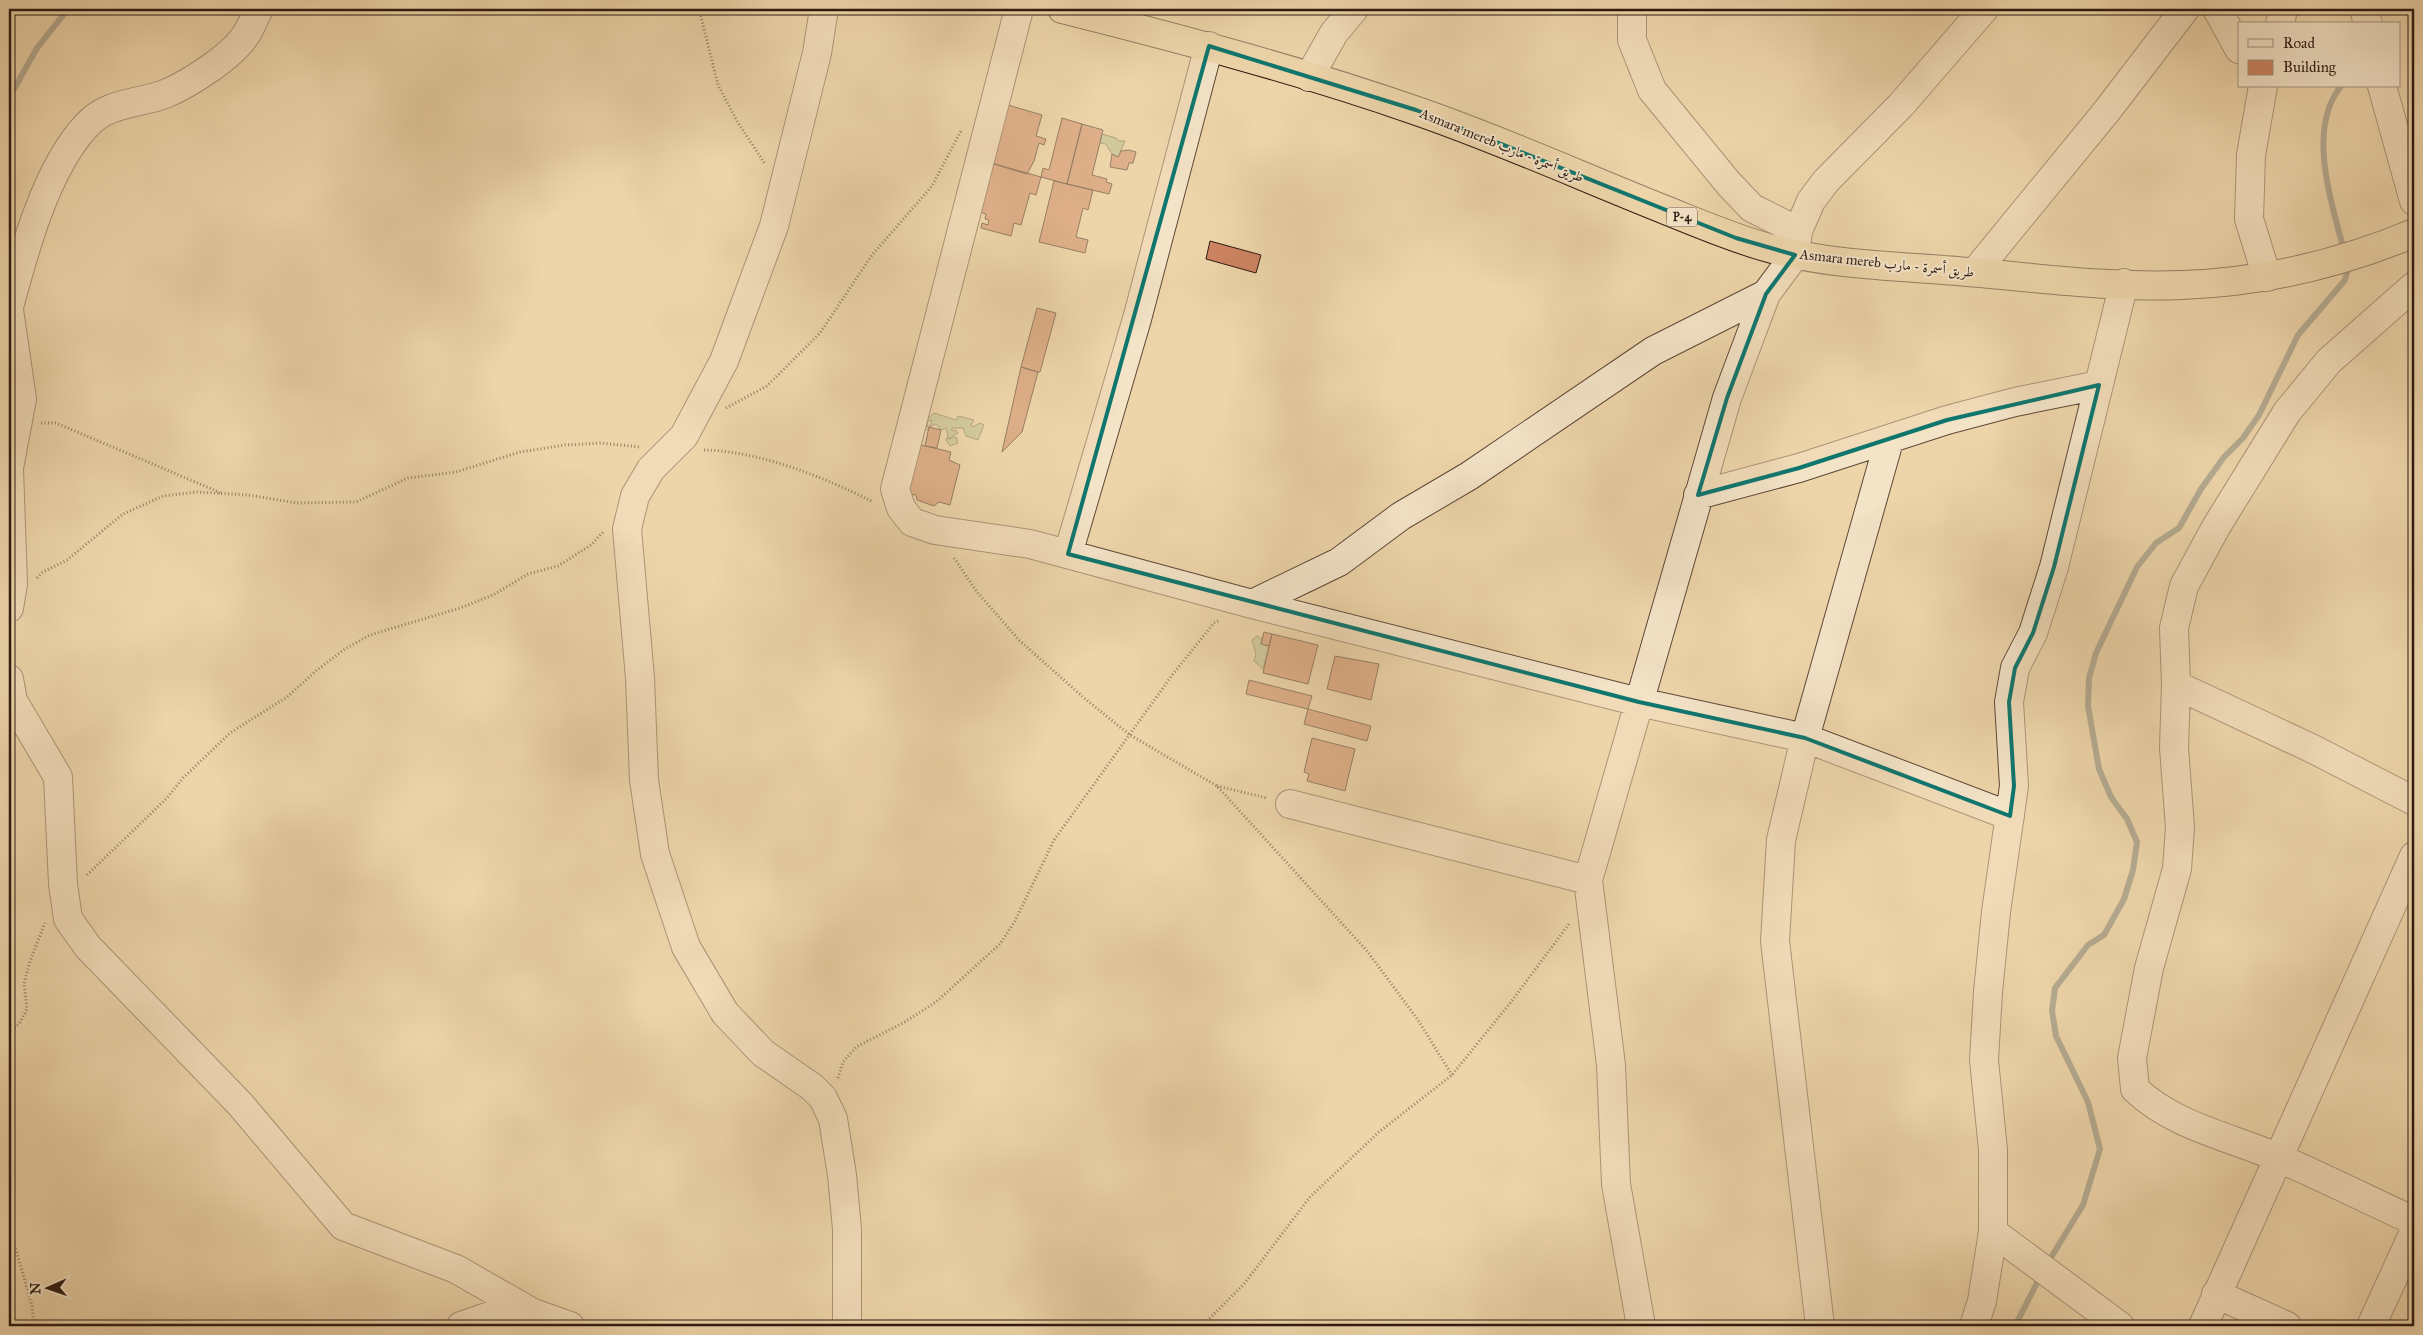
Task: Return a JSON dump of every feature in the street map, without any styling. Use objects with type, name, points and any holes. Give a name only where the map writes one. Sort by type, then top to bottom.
[{"type":"highway","name":"Asmara mereb طريق أسمرة - مارب","points":[[1062,9],[1209,46],[1416,110],[1727,234],[1797,243],[1975,272],[2124,283],[2180,285],[2267,277],[2327,264],[2378,248],[2414,232]]},
{"type":"street","points":[[9,608],[13,584],[9,468],[19,424],[22,399],[9,308],[36,217],[64,155],[86,124],[116,105],[165,94],[210,69],[245,37],[259,9]]},
{"type":"street","points":[[824,9],[817,53],[774,226],[724,361],[684,436],[652,469],[635,496],[627,529],[640,678],[644,780],[655,854],[686,947],[725,1013],[763,1053],[812,1087],[823,1098],[833,1119],[842,1175],[847,1229],[847,1326]]},
{"type":"street","points":[[1019,9],[896,489],[901,508],[912,522],[935,530],[1030,544],[1252,604],[1640,702],[1805,738],[2010,816]]},
{"type":"street","points":[[1309,77],[1334,33],[1354,9]]},
{"type":"street","points":[[1632,9],[1632,40],[1652,90],[1729,184],[1752,208],[1797,243]]},
{"type":"street","points":[[1641,1326],[1616,1184],[1611,1065],[1589,888],[1698,495],[1727,398],[1766,294],[1797,243],[1811,201],[1826,181],[1901,105],[1984,9]]},
{"type":"street","points":[[1975,272],[2106,112],[2185,9]]},
{"type":"street","points":[[2216,9],[2238,47]]},
{"type":"street","points":[[2280,22],[2283,9]]},
{"type":"street","points":[[2364,9],[2367,22]]},
{"type":"street","points":[[1068,554],[1137,319],[1209,46]]},
{"type":"street","points":[[2262,88],[2252,155],[2249,218],[2267,277]]},
{"type":"street","points":[[2383,88],[2414,201]]},
{"type":"street","points":[[1974,1326],[1982,1301],[1992,1232],[1993,1150],[1984,1060],[1996,912],[2014,786],[2010,702],[2015,668],[2033,633],[2054,567],[2124,283]]},
{"type":"street","points":[[2414,286],[2329,361],[2287,412],[2216,527],[2184,586],[2174,628],[2176,684],[2174,748],[2180,826],[2177,869],[2149,968],[2132,1058],[2135,1089],[2150,1104],[2178,1118],[2278,1158],[2414,1221]]},
{"type":"street","points":[[1252,604],[1339,562],[1401,516],[1469,476],[1653,351],[1766,294]]},
{"type":"street","points":[[1698,495],[1889,441],[1947,420],[2015,402],[2099,385]]},
{"type":"street","points":[[1820,1326],[1775,940],[1781,840],[1805,738],[1889,441]]},
{"type":"street","points":[[9,679],[13,701],[58,777],[64,896],[68,919],[88,947],[240,1104],[343,1226],[456,1268],[533,1313],[570,1326]]},
{"type":"street","points":[[2176,684],[2313,749],[2414,801]]},
{"type":"street","points":[[1290,804],[1589,888]]},
{"type":"street","points":[[2202,1326],[2414,856]]},
{"type":"street","points":[[833,1119],[828,1224],[834,1308],[833,1326]]},
{"type":"street","points":[[1992,1232],[2120,1326]]},
{"type":"street","points":[[2371,1326],[2414,1232]]},
{"type":"street","points":[[2216,1294],[2287,1326]]},
{"type":"street","points":[[461,1326],[490,1316],[533,1313]]},
{"type":"path","points":[[699,9],[718,85],[737,121],[766,166]]},
{"type":"path","points":[[721,411],[767,386],[820,333],[872,255],[932,186],[966,123]]},
{"type":"path","points":[[19,424],[56,423],[224,494]]},
{"type":"path","points":[[9,604],[43,572],[67,560],[123,514],[163,496],[197,492],[297,503],[356,502],[408,478],[456,472],[520,452],[565,445],[601,443],[671,451],[719,450],[750,456],[816,476],[879,505]]},
{"type":"path","points":[[935,530],[977,592],[1020,640],[1084,698],[1130,735],[1217,786],[1290,804]]},
{"type":"path","points":[[9,1032],[19,1024],[27,1009],[24,984],[30,960],[43,926],[64,896],[167,798],[183,778],[230,734],[287,697],[317,670],[345,649],[370,635],[460,608],[493,595],[528,574],[558,566],[591,545],[604,531]]},
{"type":"path","points":[[836,1081],[843,1062],[856,1048],[903,1023],[936,1002],[1000,944],[1015,921],[1054,840],[1130,735],[1214,623],[1252,604]]},
{"type":"path","points":[[1217,786],[1367,951],[1418,1020],[1452,1075]]},
{"type":"path","points":[[1202,1326],[1244,1284],[1310,1197],[1379,1132],[1452,1075],[1511,1002],[1589,888]]},
{"type":"path","points":[[9,1225],[27,1289],[34,1326]]},
{"type":"highlighted area","points":[[1209,46],[1416,110],[1736,238],[1795,255],[1766,294],[1727,398],[1698,495],[1799,468],[1947,420],[2099,385],[2054,567],[2033,633],[2015,668],[2009,702],[2014,786],[2010,816],[1805,738],[1639,702],[1068,554]]},
{"type":"green space","points":[[1102,134],[1116,138],[1119,141],[1125,141],[1118,157],[1112,154],[1106,144],[1100,143]]},
{"type":"green space","points":[[934,413],[956,420],[958,416],[974,420],[971,425],[972,427],[980,423],[984,425],[978,440],[966,436],[963,428],[952,428],[952,431],[956,430],[958,433],[948,439],[956,437],[958,443],[950,446],[946,440],[948,436],[946,428],[941,430],[936,424],[929,427],[932,421],[929,420],[927,424],[929,430],[923,429],[927,419]]},
{"type":"green space","points":[[1257,636],[1262,639],[1261,644],[1269,646],[1263,669],[1254,661],[1256,654],[1252,640]]},
{"type":"building","points":[[998,102],[1042,115],[1036,136],[1046,139],[1044,145],[1039,143],[1034,161],[1027,174],[984,161]]},
{"type":"building","points":[[1062,118],[1082,124],[1067,184],[1041,177],[1043,168],[1049,170]]},
{"type":"building","points":[[1082,124],[1103,130],[1092,175],[1107,179],[1106,182],[1112,184],[1109,194],[1067,184]]},
{"type":"building","points":[[1129,150],[1136,152],[1133,163],[1129,163],[1127,170],[1110,167],[1112,154],[1118,157],[1121,151]]},
{"type":"building","points":[[984,161],[1041,177],[1036,195],[1030,193],[1021,225],[1014,223],[1011,236],[981,228],[982,223],[988,225],[989,220],[985,219],[986,214],[973,210]]},
{"type":"building","points":[[1054,181],[1093,190],[1088,210],[1083,208],[1076,237],[1088,240],[1085,253],[1039,242]]},
{"type":"building","points":[[1210,241],[1261,255],[1256,273],[1206,259]]},
{"type":"building","points":[[1037,308],[1056,313],[1040,372],[1021,367]]},
{"type":"building","points":[[1021,367],[1038,372],[1022,432],[1002,452]]},
{"type":"building","points":[[929,427],[941,430],[937,448],[925,446]]},
{"type":"building","points":[[917,444],[951,452],[949,460],[960,465],[950,505],[939,502],[934,506],[917,500],[916,495],[907,494]]},
{"type":"building","points":[[1264,632],[1272,634],[1269,646],[1261,644]]},
{"type":"building","points":[[1272,634],[1318,645],[1308,684],[1263,673]]},
{"type":"building","points":[[1335,656],[1379,664],[1371,700],[1327,689]]},
{"type":"building","points":[[1249,680],[1312,696],[1308,709],[1246,694]]},
{"type":"building","points":[[1308,709],[1371,726],[1367,741],[1304,724]]},
{"type":"building","points":[[1312,738],[1355,749],[1345,791],[1307,781],[1309,774],[1304,772]]},
{"type":"waterway","points":[[9,98],[37,48],[68,9]]},
{"type":"waterway","points":[[2340,88],[2331,104],[2325,124],[2323,145],[2329,189],[2344,251]]},
{"type":"waterway","points":[[2047,1264],[2083,1205],[2100,1149],[2088,1102],[2056,1036],[2052,1011],[2055,988],[2088,945],[2104,935],[2124,899],[2133,870],[2137,842],[2127,819],[2111,797],[2099,769],[2088,706],[2089,678],[2096,653],[2137,567],[2156,543],[2179,528],[2201,489],[2224,457],[2243,438],[2259,415],[2298,335],[2345,280],[2348,269],[2346,264]]},
{"type":"waterway","points":[[2015,1326],[2041,1275]]}]
